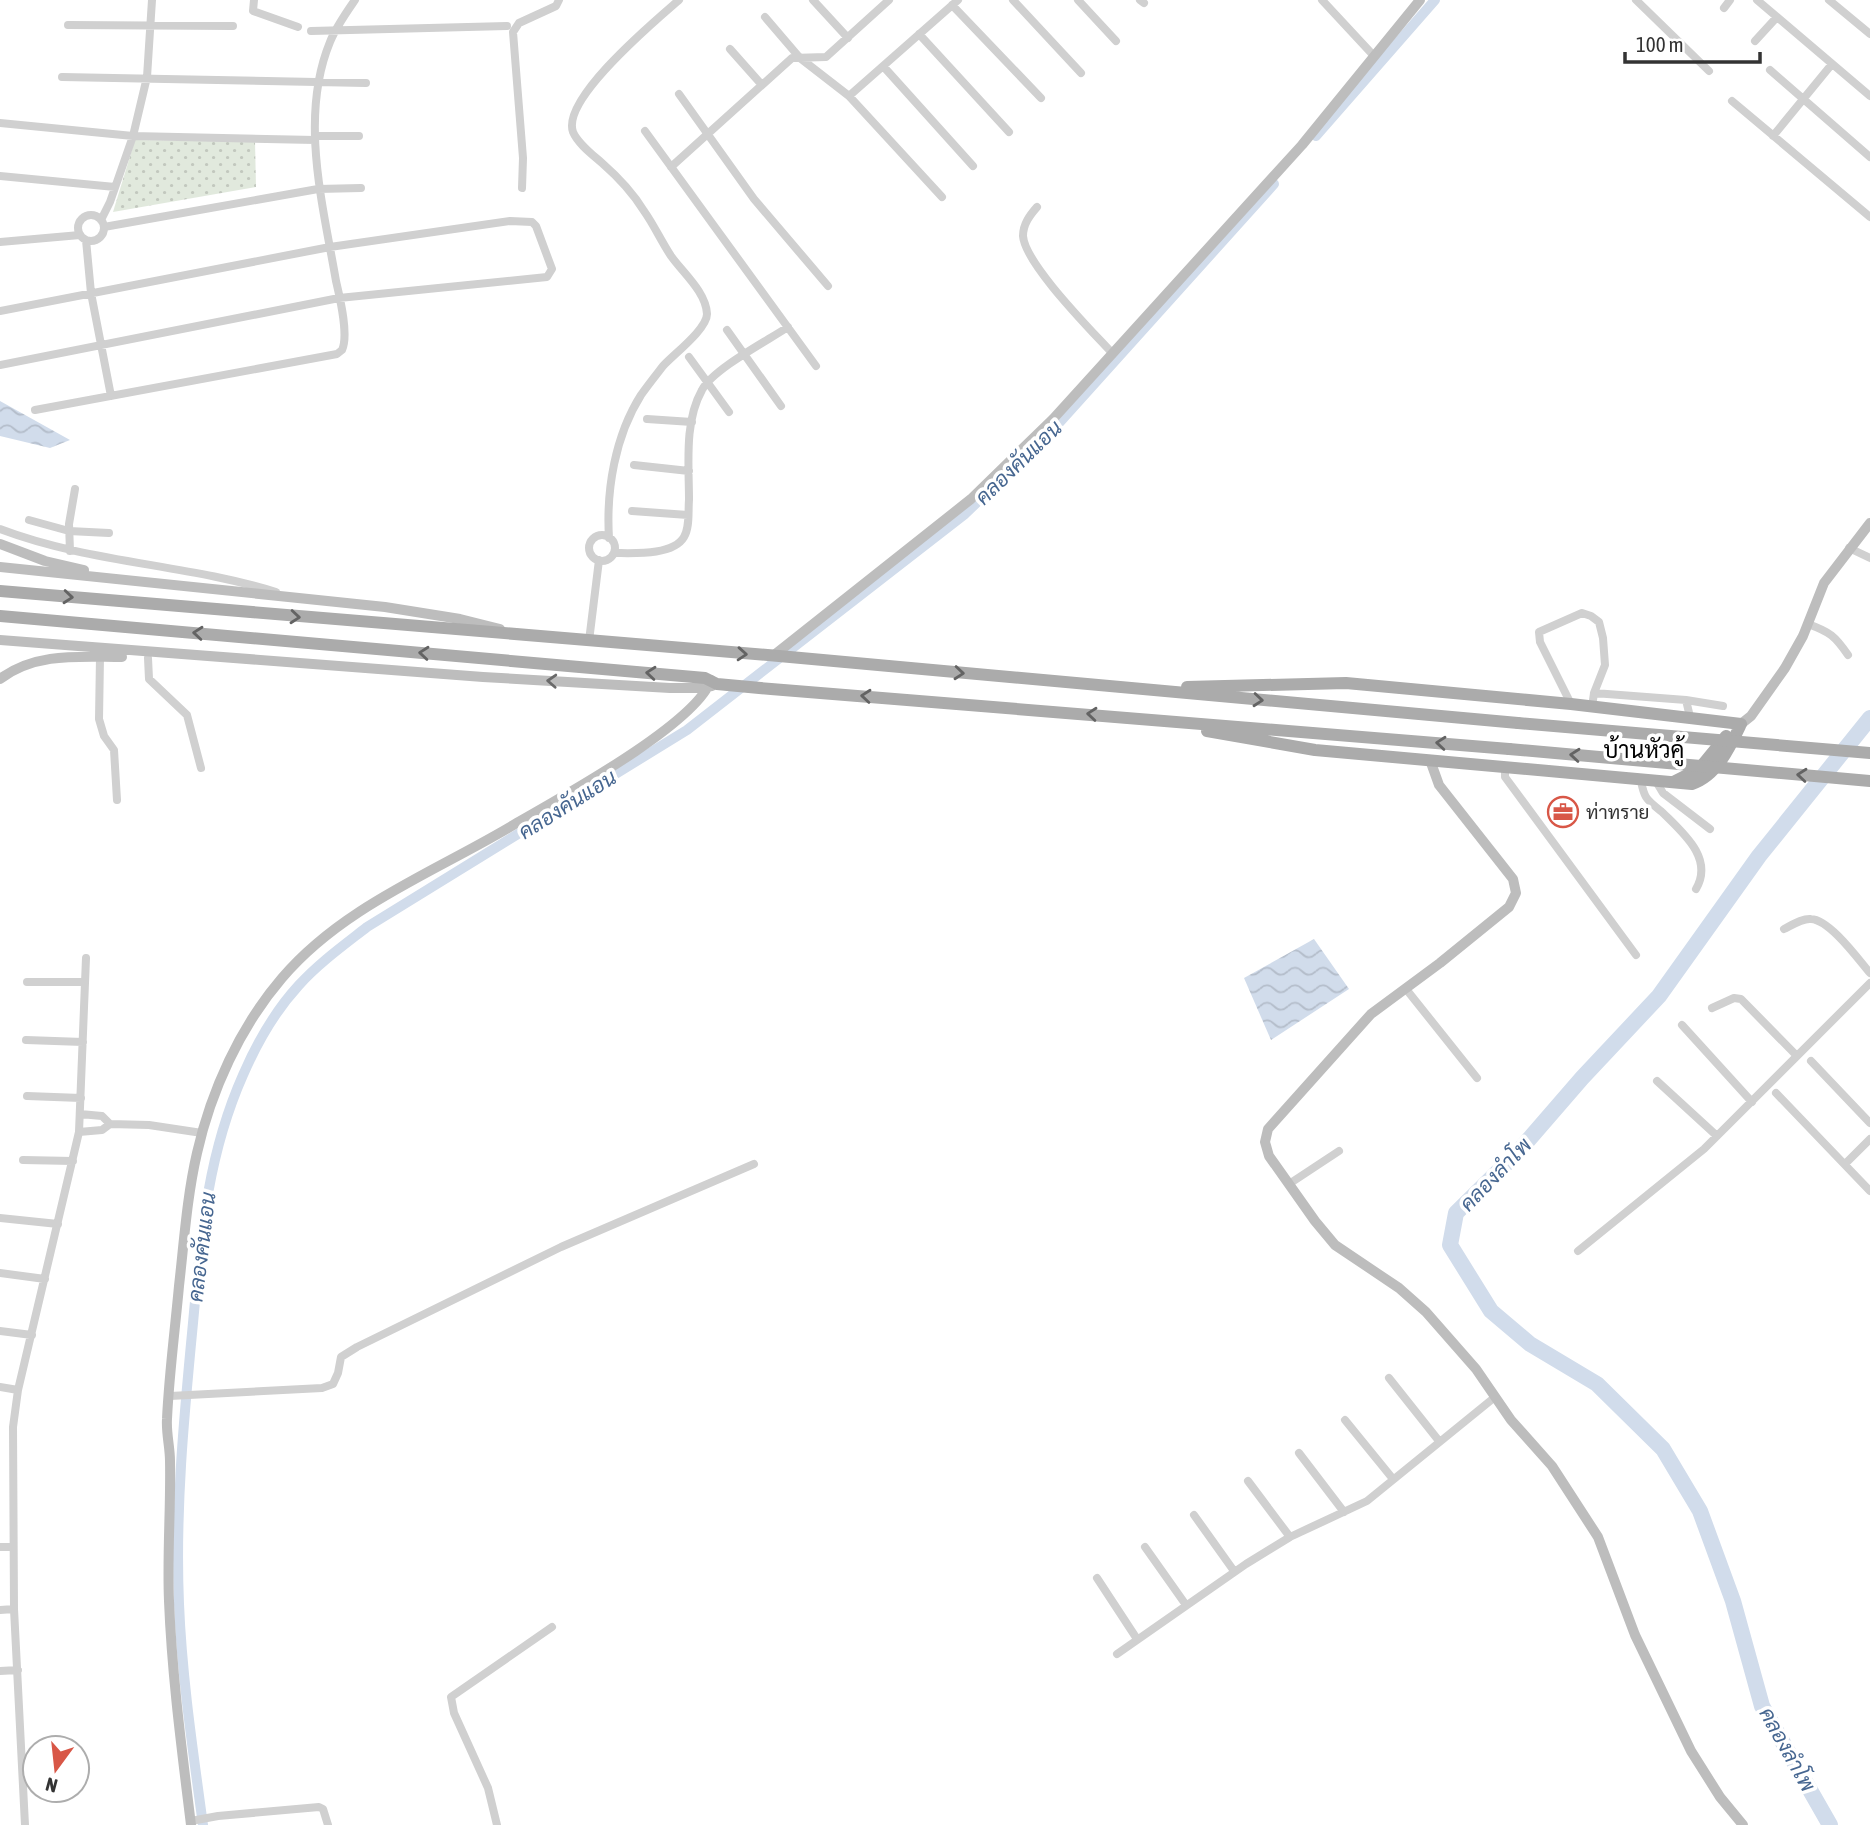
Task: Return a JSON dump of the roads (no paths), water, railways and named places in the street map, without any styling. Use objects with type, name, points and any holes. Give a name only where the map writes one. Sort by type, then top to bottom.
[{"type":"main road","points":[[0,591],[776,656],[1870,753]]},
{"type":"main road","points":[[0,616],[771,689],[1870,781]]},
{"type":"main road","points":[[1163,692],[1188,687],[1334,683],[1572,704],[1741,724]]},
{"type":"main road","points":[[1365,685],[1357,694],[1367,709]]},
{"type":"main road","points":[[1127,717],[1315,750],[1663,783],[1699,769],[1722,739],[1741,724]]},
{"type":"main road","points":[[1341,735],[1335,744],[1336,749],[1341,752]]},
{"type":"street","points":[[2,241],[83,237],[97,240],[102,234],[102,224],[133,136],[147,77],[152,0]]},
{"type":"street","points":[[254,0],[253,11],[298,27]]},
{"type":"street","points":[[35,410],[337,354],[342,350],[345,345],[339,298],[318,189],[315,138],[319,82],[329,44],[355,0]]},
{"type":"street","points":[[522,188],[523,158],[513,32],[519,23],[556,5],[559,0]]},
{"type":"street","points":[[608,538],[607,506],[613,471],[627,423],[641,396],[663,366],[703,326],[707,315],[699,292],[660,240],[644,211],[612,171],[585,148],[573,132],[572,116],[586,92],[635,38],[679,0]]},
{"type":"street","points":[[813,0],[848,38]]},
{"type":"street","points":[[1013,0],[1081,74]]},
{"type":"street","points":[[1078,0],[1116,41]]},
{"type":"street","points":[[1322,0],[1374,56]]},
{"type":"street","points":[[776,656],[971,499],[1053,419],[1302,145],[1420,0]]},
{"type":"street","points":[[1636,0],[1709,71]]},
{"type":"street","points":[[1724,8],[1730,0]]},
{"type":"street","points":[[1757,0],[1870,96]]},
{"type":"street","points":[[1829,0],[1870,34]]},
{"type":"street","points":[[671,167],[792,58],[826,57],[887,1]]},
{"type":"street","points":[[849,96],[955,2],[1041,98]]},
{"type":"street","points":[[765,17],[800,58],[849,96],[942,197]]},
{"type":"street","points":[[1755,41],[1777,17]]},
{"type":"street","points":[[68,24],[233,26]]},
{"type":"street","points":[[311,31],[508,26]]},
{"type":"street","points":[[919,34],[1009,132]]},
{"type":"street","points":[[730,49],[762,85]]},
{"type":"street","points":[[1773,136],[1832,64]]},
{"type":"street","points":[[883,66],[973,166]]},
{"type":"street","points":[[1770,70],[1870,157]]},
{"type":"street","points":[[62,77],[366,83]]},
{"type":"street","points":[[679,94],[754,199],[828,286]]},
{"type":"street","points":[[1732,101],[1870,217]]},
{"type":"street","points":[[0,123],[133,136],[359,136]]},
{"type":"street","points":[[645,131],[816,366]]},
{"type":"street","points":[[0,176],[116,187]]},
{"type":"street","points":[[102,224],[318,189],[361,188]]},
{"type":"street","points":[[1037,207],[1024,227],[1023,235],[1029,254],[1112,353]]},
{"type":"street","points":[[102,224],[93,216],[83,218],[78,226],[83,237],[111,396]]},
{"type":"street","points":[[0,311],[330,247],[510,221],[532,222],[538,230],[552,269],[547,277],[339,298],[0,365]]},
{"type":"street","points":[[614,553],[649,554],[672,547],[684,538],[688,515],[693,410],[703,387],[720,371],[788,327]]},
{"type":"street","points":[[727,330],[781,406]]},
{"type":"street","points":[[689,357],[729,412]]},
{"type":"street","points":[[647,419],[692,422]]},
{"type":"street","points":[[634,465],[689,471]]},
{"type":"street","points":[[70,551],[69,531],[75,489]]},
{"type":"street","points":[[632,511],[688,515]]},
{"type":"street","points":[[29,520],[69,531],[109,533]]},
{"type":"street","points":[[1741,724],[1751,716],[1785,668],[1808,624],[1824,583],[1870,523]]},
{"type":"street","points":[[0,529],[70,551],[235,579],[285,595]]},
{"type":"street","points":[[600,536],[608,538],[614,544],[614,553],[608,559],[599,561],[590,554],[591,542],[600,536]]},
{"type":"street","points":[[0,544],[45,561],[146,581]]},
{"type":"street","points":[[1849,548],[1870,558]]},
{"type":"street","points":[[589,641],[599,561]]},
{"type":"street","points":[[0,567],[285,595],[426,613],[527,636]]},
{"type":"street","points":[[1572,704],[1538,636],[1539,632],[1582,613],[1591,615],[1599,622],[1603,638],[1605,665],[1594,693],[1592,707]]},
{"type":"street","points":[[1808,624],[1835,636],[1848,655]]},
{"type":"street","points":[[0,642],[523,680],[670,688],[716,684]]},
{"type":"street","points":[[0,679],[34,662],[59,656],[303,664]]},
{"type":"street","points":[[100,657],[99,719],[104,736],[114,750],[117,800]]},
{"type":"street","points":[[148,658],[149,679],[177,703],[190,720],[201,768]]},
{"type":"street","points":[[328,1825],[323,1809],[319,1807],[218,1816],[193,1822],[176,1694],[169,1606],[167,1522],[170,1459],[167,1421],[184,1240],[202,1133],[228,1064],[255,1015],[282,977],[323,940],[366,907],[486,841],[652,739],[689,711],[716,684]]},
{"type":"street","points":[[1594,693],[1686,700],[1723,706]]},
{"type":"street","points":[[1686,700],[1690,717]]},
{"type":"street","points":[[1430,760],[1439,785],[1513,879],[1516,893],[1509,907],[1371,1014],[1268,1129],[1265,1142],[1269,1156],[1335,1245],[1399,1288],[1426,1312],[1476,1369],[1511,1420],[1552,1466],[1598,1537],[1635,1634],[1691,1751],[1720,1797],[1743,1825]]},
{"type":"street","points":[[1505,768],[1505,777],[1636,955]]},
{"type":"street","points":[[1641,781],[1646,797],[1699,853],[1703,869],[1702,879],[1696,889]]},
{"type":"street","points":[[1663,783],[1663,793],[1710,829]]},
{"type":"street","points":[[1784,929],[1805,920],[1821,922],[1832,930],[1870,973]]},
{"type":"street","points":[[25,1825],[14,1609],[13,1427],[18,1390],[79,1132],[86,958]]},
{"type":"street","points":[[27,982],[85,982]]},
{"type":"street","points":[[1578,1251],[1652,1193],[1717,1136],[1870,983]]},
{"type":"street","points":[[1406,989],[1476,1078]]},
{"type":"street","points":[[1712,1008],[1734,998],[1741,999],[1797,1056]]},
{"type":"street","points":[[1682,1025],[1752,1102]]},
{"type":"street","points":[[26,1040],[83,1042]]},
{"type":"street","points":[[1811,1061],[1870,1123]]},
{"type":"street","points":[[1657,1081],[1717,1136]]},
{"type":"street","points":[[1776,1093],[1870,1191]]},
{"type":"street","points":[[27,1096],[81,1098]]},
{"type":"street","points":[[80,1114],[102,1116],[110,1124]]},
{"type":"street","points":[[79,1132],[102,1130],[110,1124],[149,1125],[202,1133]]},
{"type":"street","points":[[1845,1164],[1870,1139]]},
{"type":"street","points":[[1289,1185],[1339,1151]]},
{"type":"street","points":[[23,1160],[73,1161]]},
{"type":"street","points":[[170,1395],[322,1388],[332,1384],[338,1373],[341,1357],[357,1347],[561,1247],[754,1164]]},
{"type":"street","points":[[0,1218],[58,1224]]},
{"type":"street","points":[[0,1273],[45,1279]]},
{"type":"street","points":[[0,1331],[32,1335]]},
{"type":"street","points":[[1389,1378],[1439,1441]]},
{"type":"street","points":[[0,1387],[18,1390]]},
{"type":"street","points":[[1117,1654],[1234,1571],[1290,1537],[1367,1500],[1495,1397]]},
{"type":"street","points":[[1345,1420],[1393,1479]]},
{"type":"street","points":[[1299,1453],[1344,1512]]},
{"type":"street","points":[[1248,1482],[1290,1537]]},
{"type":"street","points":[[1194,1515],[1234,1571]]},
{"type":"street","points":[[0,1547],[13,1547]]},
{"type":"street","points":[[1145,1547],[1186,1605]]},
{"type":"street","points":[[1097,1578],[1138,1639]]},
{"type":"street","points":[[0,1610],[14,1609]]},
{"type":"street","points":[[497,1825],[488,1788],[454,1713],[451,1697],[552,1627]]},
{"type":"street","points":[[0,1671],[18,1670]]},
{"type":"water","points":[[0,401],[70,440],[50,448],[0,436]]},
{"type":"water","points":[[1314,939],[1349,989],[1271,1040],[1244,978]]},
{"type":"waterway","name":"คลองคันแอน","points":[[1316,136],[1435,0]]},
{"type":"waterway","name":"คลองคันแอน","points":[[203,1825],[180,1632],[179,1498],[186,1393],[203,1228],[213,1166],[243,1075],[275,1017],[307,977],[367,927],[687,730],[965,514],[1060,422],[1274,184]]},
{"type":"waterway","name":"คลองลำโพ","points":[[1830,1825],[1762,1706],[1733,1601],[1700,1511],[1663,1449],[1597,1384],[1530,1344],[1491,1311],[1450,1245],[1456,1213],[1517,1153],[1582,1078],[1659,996],[1759,856],[1870,718]]},
{"type":"place","name":"ท่าทราย","points":[[1563,812]]},
{"type":"district","name":"บ้านหัวคู้","points":[[1644,750]]}]
